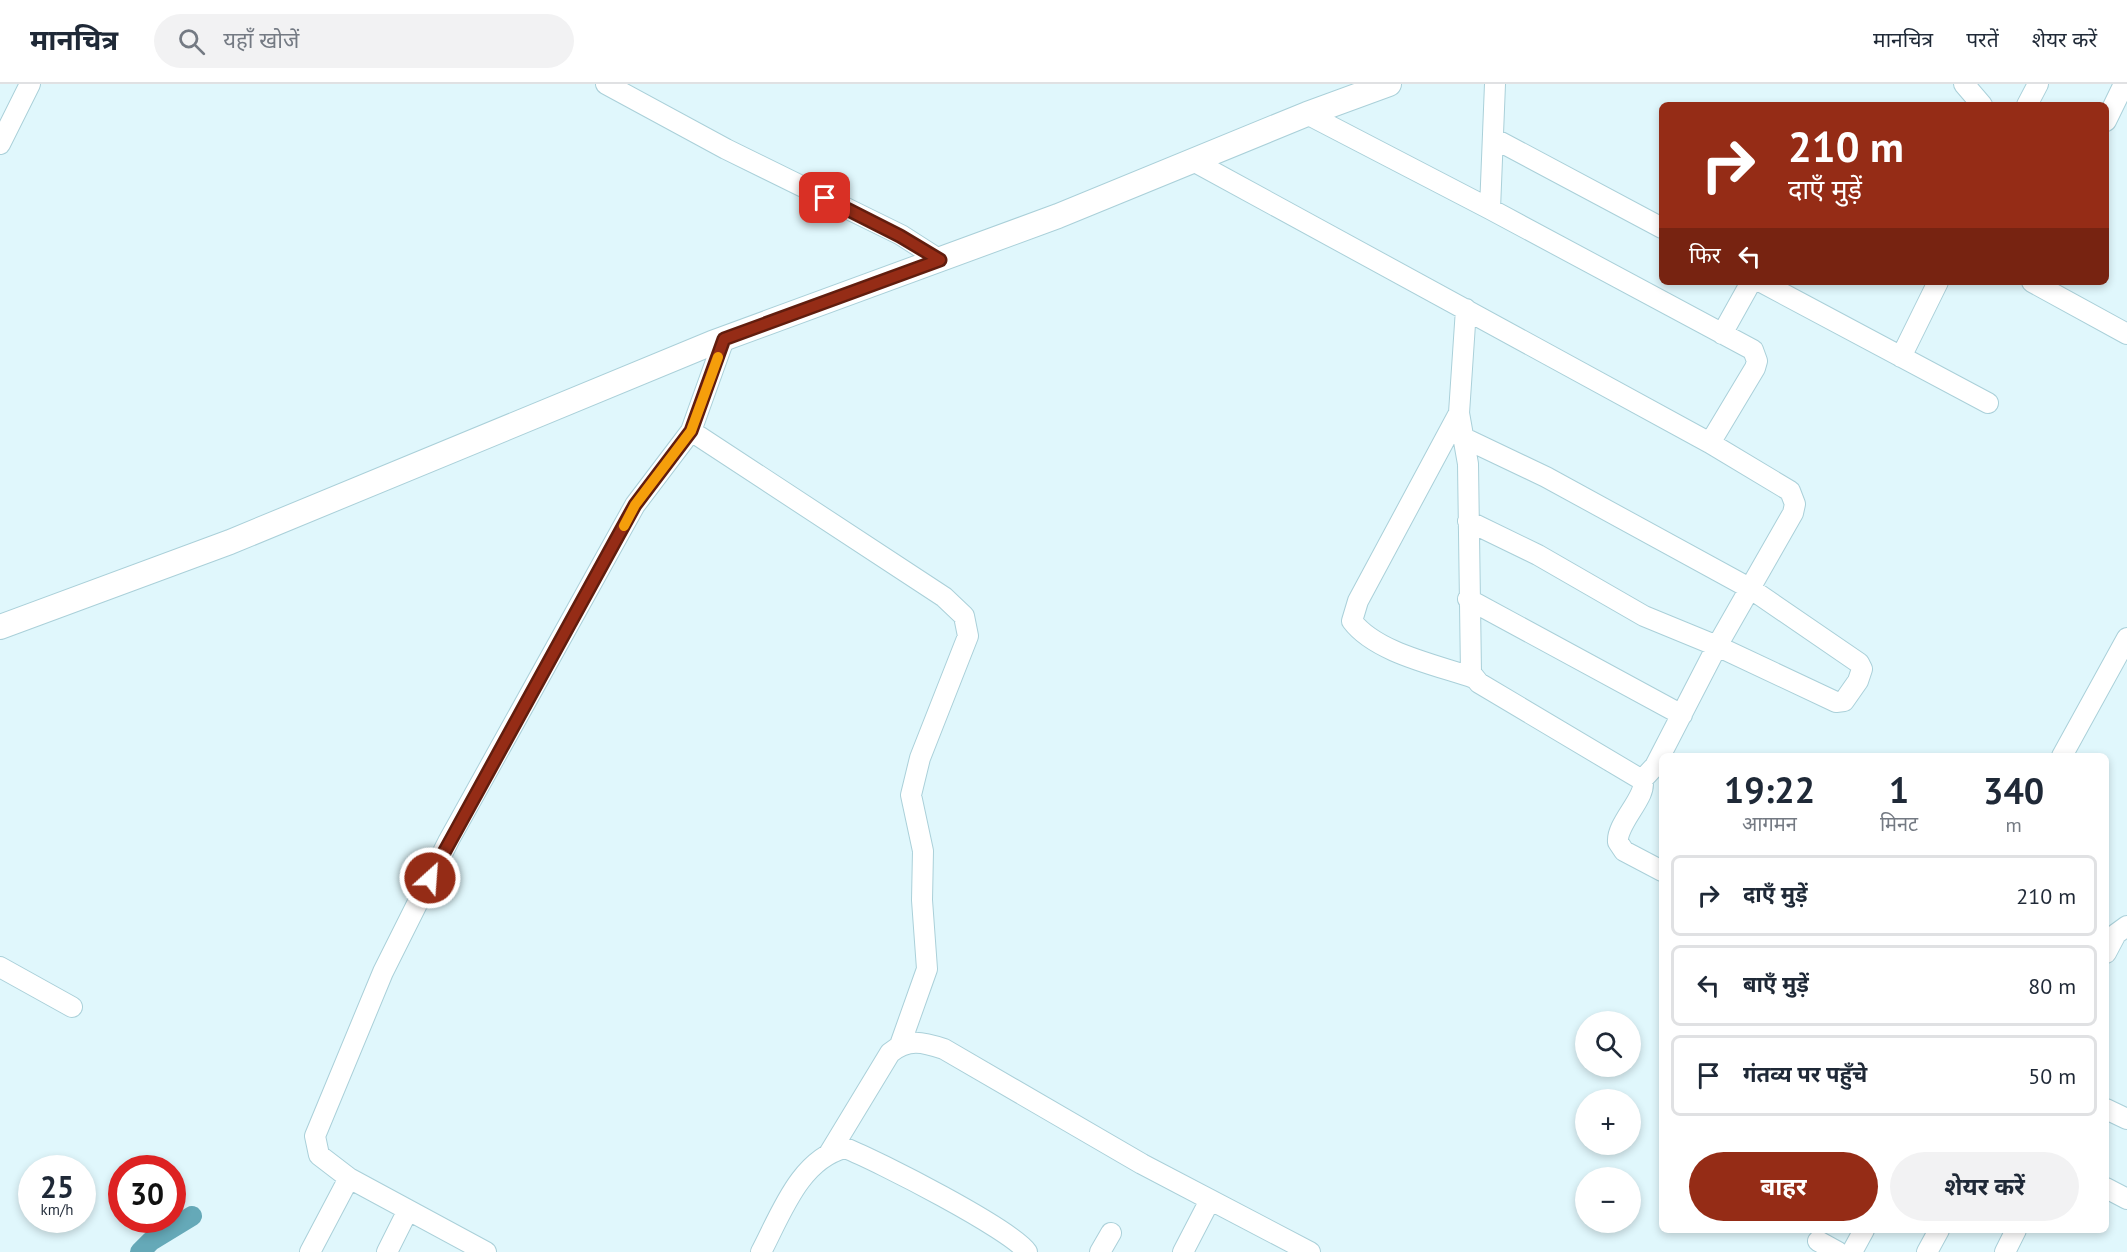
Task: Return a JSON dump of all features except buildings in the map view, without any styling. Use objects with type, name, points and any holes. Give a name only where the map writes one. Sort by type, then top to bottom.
[{"type":"street","points":[[0,144],[30,84]]},
{"type":"street","points":[[606,84],[726,149],[900,236],[940,260]]},
{"type":"street","points":[[0,627],[230,542],[724,339],[940,260],[1195,162],[1307,114],[1389,84]]},
{"type":"street","points":[[1490,209],[1495,139],[1495,84]]},
{"type":"street","points":[[1964,84],[1979,102]]},
{"type":"street","points":[[2029,102],[2038,84]]},
{"type":"street","points":[[2109,115],[2125,85]]},
{"type":"street","points":[[1307,114],[1753,350],[1757,360],[1710,443]]},
{"type":"street","points":[[1495,139],[1659,226]]},
{"type":"street","points":[[1195,162],[1783,484],[1794,498],[1793,513],[1718,646],[1662,753]]},
{"type":"street","points":[[1722,334],[1749,285]]},
{"type":"street","points":[[1767,285],[1988,403]]},
{"type":"street","points":[[1901,357],[1937,285]]},
{"type":"street","points":[[2037,285],[2127,334]]},
{"type":"street","points":[[1466,309],[1459,413],[1468,464],[1469,668],[1474,678]]},
{"type":"street","points":[[486,1252],[349,1178],[319,1155],[315,1136],[384,972],[449,840],[635,505],[691,431],[724,339]]},
{"type":"street","points":[[1459,413],[1358,601],[1352,621],[1361,633],[1389,648],[1474,678],[1642,780]]},
{"type":"street","points":[[691,431],[944,597],[964,616],[968,636],[920,758],[911,795],[923,850],[922,900],[927,969],[900,1045]]},
{"type":"street","points":[[1462,437],[1546,477],[1751,589],[1859,663],[1862,669],[1858,681],[1844,701],[1836,702],[1718,646],[1644,616],[1529,551],[1468,521]]},
{"type":"street","points":[[1468,599],[1682,715]]},
{"type":"street","points":[[2064,753],[2127,638]]},
{"type":"street","points":[[1659,758],[1652,771],[1642,780],[1642,789],[1618,833],[1618,842],[1624,850],[1659,869]]},
{"type":"street","points":[[2109,947],[2116,934],[2127,926]]},
{"type":"street","points":[[0,967],[72,1007]]},
{"type":"street","points":[[830,1152],[890,1053],[900,1045],[912,1042],[944,1049],[1142,1164],[1310,1252]]},
{"type":"street","points":[[2109,1110],[2127,1119]]},
{"type":"street","points":[[761,1252],[796,1188],[817,1161],[830,1152],[846,1148],[861,1154],[1013,1238],[1028,1252]]},
{"type":"street","points":[[310,1252],[349,1178]]},
{"type":"street","points":[[2109,1190],[2127,1199]]},
{"type":"street","points":[[1183,1252],[1210,1200]]},
{"type":"street","points":[[387,1252],[408,1210]]},
{"type":"street","points":[[1100,1252],[1111,1233]]},
{"type":"street","points":[[1852,1252],[1862,1233]]},
{"type":"street","points":[[1927,1252],[1937,1233]]},
{"type":"street","points":[[2005,1252],[2014,1233]]},
{"type":"street","points":[[1818,1241],[1838,1252]]},
{"type":"waterway","points":[[140,1252],[151,1241],[192,1216]]},
{"type":"slow traffic","points":[[624,526],[635,505],[691,431],[718,357]]},
{"type":"route","points":[[430,878],[635,505],[691,431],[724,339],[940,260],[916,244],[825,198]]}]
